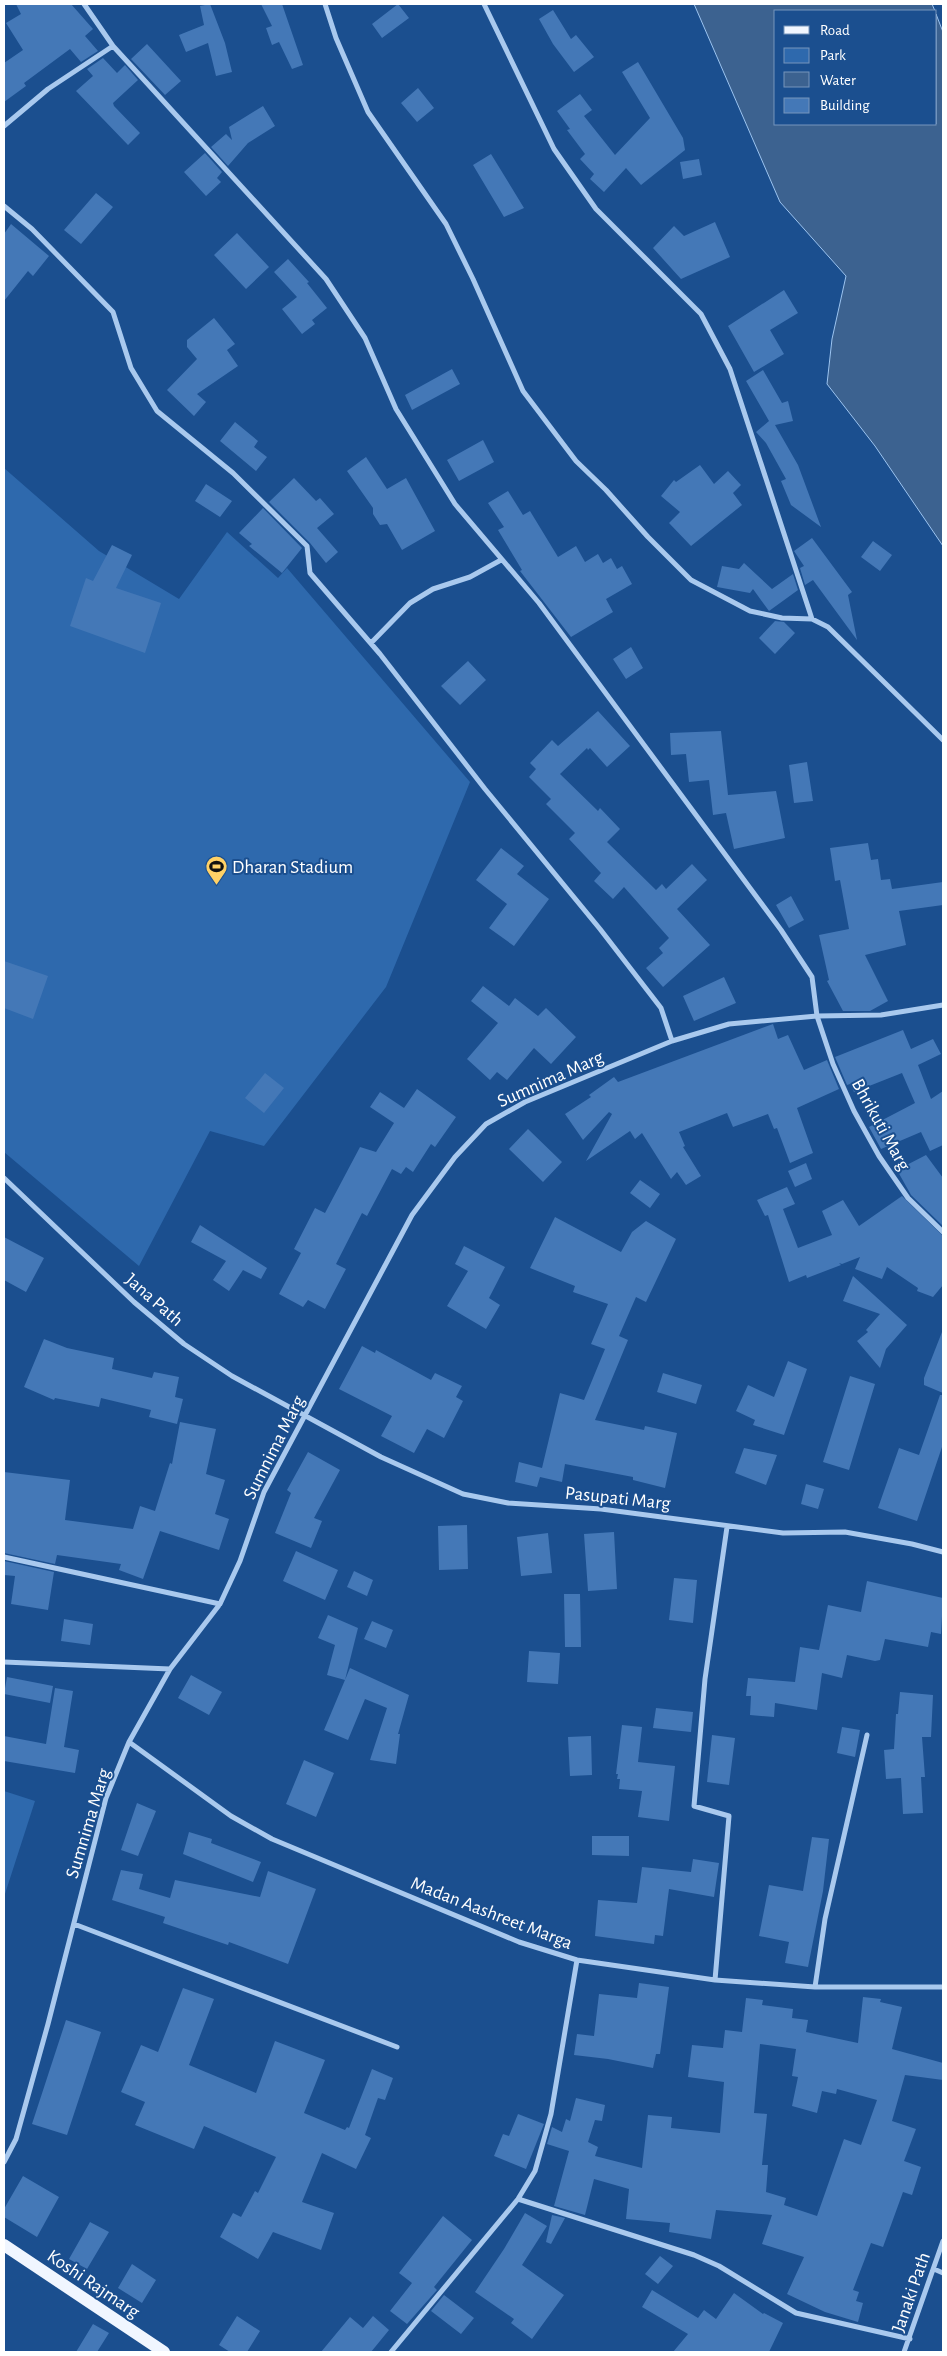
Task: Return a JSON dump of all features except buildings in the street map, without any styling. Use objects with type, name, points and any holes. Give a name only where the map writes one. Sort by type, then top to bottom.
[{"type":"main road","name":"Koshi Rajmarg","points":[[4,2245],[164,2352]]},
{"type":"street","name":"Bhrikuti Marg","points":[[84,4],[113,46],[326,279],[364,338],[396,409],[455,504],[539,603],[781,930],[812,977],[817,1016],[840,1080],[854,1111],[879,1156],[908,1198],[943,1232]]},
{"type":"street","points":[[325,4],[336,38],[368,112],[446,224],[474,279],[523,391],[576,461],[691,580],[750,611],[782,618],[812,619],[828,627],[943,740]]},
{"type":"street","points":[[484,4],[554,149],[596,209],[700,314],[726,361],[812,619]]},
{"type":"street","points":[[4,126],[48,89],[113,46]]},
{"type":"street","points":[[4,206],[32,229],[113,312],[131,368],[156,411],[233,473],[307,546],[310,573],[371,643],[661,1008],[672,1041]]},
{"type":"street","points":[[371,643],[410,603],[432,589],[470,577],[501,560]]},
{"type":"street","name":"Sumnima Marg","points":[[4,2162],[16,2138],[106,1798],[129,1742],[170,1669],[220,1604],[240,1561],[264,1492],[412,1215],[455,1157],[486,1124],[525,1102],[672,1041],[729,1024],[817,1016],[881,1016],[943,1005]]},
{"type":"street","name":"Jana Path","points":[[4,1178],[134,1302],[184,1344],[232,1376],[306,1415]]},
{"type":"street","name":"Pasupati Marg","points":[[306,1415],[380,1457],[463,1494],[508,1503],[661,1515],[727,1527],[783,1533],[845,1532],[912,1544],[943,1552]]},
{"type":"street","points":[[715,1980],[729,1816],[694,1806],[705,1679],[727,1527]]},
{"type":"street","points":[[4,1557],[220,1604]]},
{"type":"street","points":[[4,1662],[170,1669]]},
{"type":"street","points":[[815,1986],[825,1920],[867,1735]]},
{"type":"street","name":"Madan Aashreet Marga","points":[[129,1742],[231,1816],[272,1839],[519,1942],[577,1960],[715,1980],[815,1986],[943,1987]]},
{"type":"street","points":[[74,1924],[397,2047]]},
{"type":"street","points":[[391,2352],[518,2199],[535,2171],[551,2114],[577,1960]]},
{"type":"street","points":[[518,2199],[694,2255],[719,2266],[796,2313],[910,2339]]},
{"type":"street","name":"Janaki Path","points":[[904,2352],[943,2241]]},
{"type":"street","points":[[934,2269],[943,2273]]},
{"type":"green space","name":"Dharan Stadium","points":[[4,468],[99,551],[179,599],[227,532],[278,578],[287,568],[470,782],[386,987],[264,1146],[210,1131],[139,1266],[4,1152]]},
{"type":"green space","points":[[4,1791],[35,1801],[4,1897]]},
{"type":"water","points":[[694,4],[932,4],[935,10],[774,10],[774,125],[937,125],[937,17],[943,32],[943,546],[875,446],[827,384],[832,339],[846,276],[780,202]]},
{"type":"place","name":"Dharan Stadium","points":[[216,885]]}]
